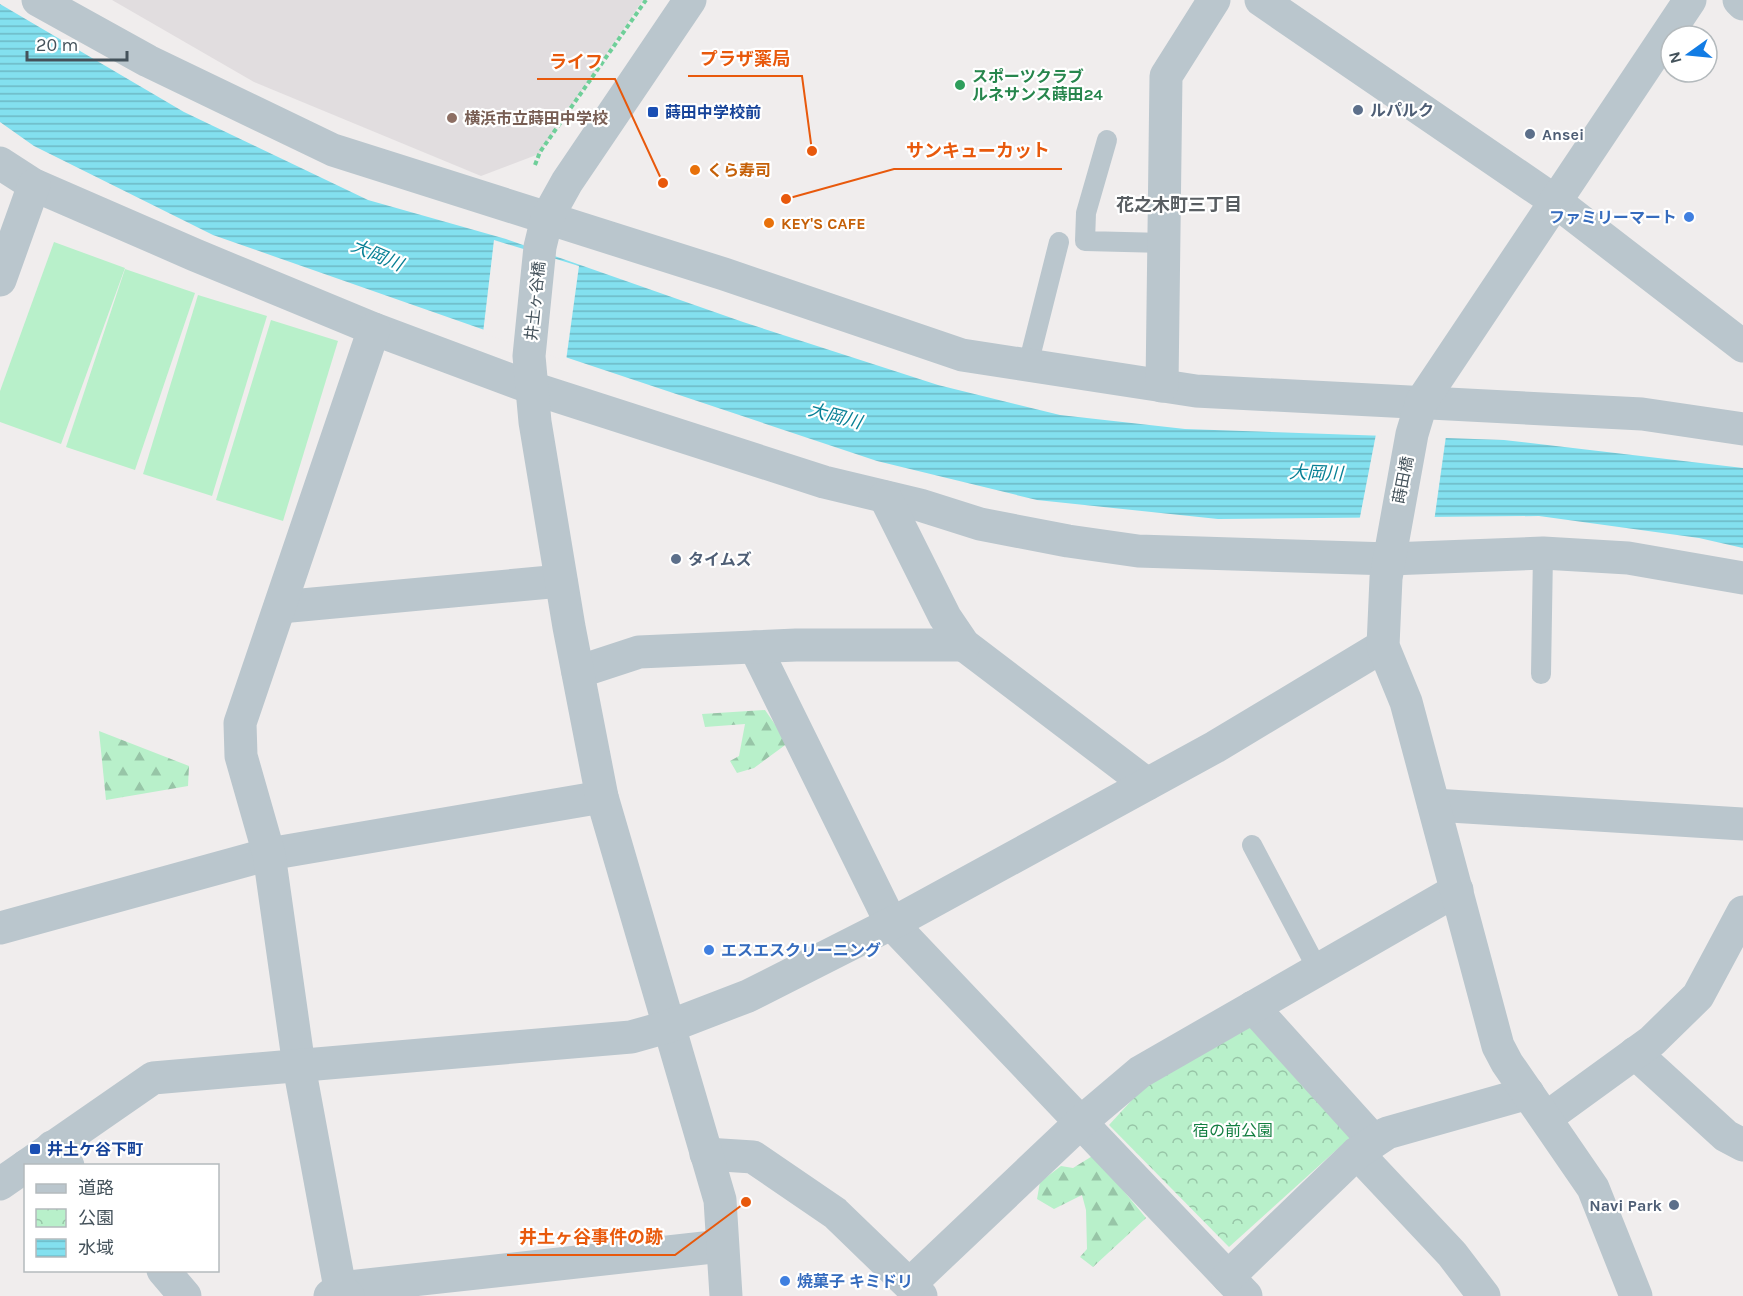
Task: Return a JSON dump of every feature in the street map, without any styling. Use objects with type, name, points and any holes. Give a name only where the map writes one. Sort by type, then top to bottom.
[{"type":"street","points":[[38,0],[148,61],[333,150],[544,232],[824,300],[962,355],[1196,391],[1642,414],[1743,429]]},
{"type":"street","points":[[544,232],[567,182],[690,0]]},
{"type":"street","points":[[1162,386],[1166,76],[1214,0]]},
{"type":"street","points":[[1261,0],[1555,201],[1743,346]]},
{"type":"street","name":"蒔田橋","points":[[1383,646],[1386,578],[1412,435],[1422,401],[1690,0]]},
{"type":"street","points":[[1739,0],[1743,4]]},
{"type":"street","points":[[0,163],[34,185],[374,329],[531,372],[824,482],[980,524],[1068,541],[1138,551],[1390,559],[1543,553],[1628,558],[1743,578]]},
{"type":"street","points":[[0,280],[34,185]]},
{"type":"street","name":"井土ヶ谷橋","points":[[544,232],[531,372],[561,580],[602,797],[720,1200],[726,1296]]},
{"type":"street","points":[[374,329],[240,723],[242,756],[269,854],[299,1066],[339,1293],[722,1246]]},
{"type":"street","points":[[885,497],[945,617],[964,645],[1148,784]]},
{"type":"street","points":[[280,607],[561,580]]},
{"type":"street","points":[[578,672],[639,652],[756,647],[964,645]]},
{"type":"street","points":[[33,1164],[60,1156],[153,1078],[631,1037],[670,1026],[748,996],[891,923],[1215,747],[1383,646],[1406,702],[1498,1046],[1593,1188],[1636,1296]]},
{"type":"street","points":[[756,647],[891,923],[1237,1286],[1365,1147],[1387,1133],[1537,1106],[1635,1053],[1652,1041],[1698,996],[1743,912]]},
{"type":"street","points":[[0,928],[269,854],[602,797]]},
{"type":"street","points":[[1434,805],[1743,824]]},
{"type":"street","points":[[706,1154],[753,1157],[836,1213],[916,1290],[1081,1122],[1140,1072],[1456,890]]},
{"type":"street","points":[[1253,1007],[1484,1296]]},
{"type":"street","points":[[1635,1053],[1726,1136],[1743,1144]]},
{"type":"street","points":[[0,1184],[24,1167]]},
{"type":"street","points":[[164,1272],[185,1296]]},
{"type":"lane","points":[[1107,140],[1086,213],[1085,241],[1164,243]]},
{"type":"lane","points":[[1028,365],[1059,242]]},
{"type":"lane","points":[[1541,674],[1543,553]]},
{"type":"lane","points":[[1252,845],[1318,970]]},
{"type":"path","points":[[534,169],[540,152],[646,0]]},
{"type":"shaded area","name":"横浜市立蒔田中学校","points":[[112,0],[643,0],[539,154],[481,176],[254,82]]},
{"type":"green space","points":[[54,242],[125,268],[61,444],[0,422],[0,391]]},
{"type":"green space","points":[[125,269],[195,293],[135,470],[66,447]]},
{"type":"green space","points":[[198,295],[267,316],[212,496],[143,474]]},
{"type":"green space","points":[[271,320],[338,341],[283,521],[216,500]]},
{"type":"green space","points":[[765,710],[788,743],[754,768],[737,773],[730,761],[739,756],[745,724],[705,727],[702,714]]},
{"type":"green space","points":[[99,731],[189,766],[188,786],[106,800]]},
{"type":"green space","name":"宿の前公園","points":[[1249,1024],[1353,1135],[1229,1247],[1109,1125],[1153,1077]]},
{"type":"green space","points":[[1094,1155],[1146,1218],[1093,1267],[1080,1257],[1087,1249],[1086,1210],[1082,1195],[1054,1209],[1037,1199],[1040,1182],[1061,1166],[1073,1168]]},
{"type":"water","name":"大岡川","points":[[0,4],[184,112],[368,200],[506,239],[743,322],[938,385],[1060,415],[1185,429],[1504,440],[1743,468],[1743,548],[1699,538],[1539,516],[1218,519],[1037,500],[877,461],[496,334],[213,235],[34,146],[0,122]]},
{"type":"pier","points":[[494,240],[579,266],[566,361],[483,333]]},
{"type":"pier","points":[[1376,434],[1446,436],[1434,522],[1359,522]]},
{"type":"place","name":"スポーツクラブ ルネサンス蒔田24","points":[[960,85]]},
{"type":"place","name":"ルパルク","points":[[1358,110]]},
{"type":"place","name":"蒔田中学校前","points":[[653,112]]},
{"type":"place","name":"横浜市立蒔田中学校","points":[[452,118]]},
{"type":"place","name":"Ansei","points":[[1530,134]]},
{"type":"place","name":"プラザ薬局","points":[[812,151]]},
{"type":"place","name":"くら寿司","points":[[695,170]]},
{"type":"place","name":"ライフ","points":[[663,183]]},
{"type":"place","name":"サンキューカット","points":[[786,199]]},
{"type":"place","name":"ファミリーマート","points":[[1689,217]]},
{"type":"place","name":"KEY'S CAFE","points":[[769,223]]},
{"type":"place","name":"タイムズ","points":[[676,559]]},
{"type":"place","name":"エスエスクリーニング","points":[[709,950]]},
{"type":"place","name":"井土ケ谷下町","points":[[35,1149]]},
{"type":"place","name":"井土ヶ谷事件の跡","points":[[746,1202]]},
{"type":"place","name":"Navi Park","points":[[1674,1205]]},
{"type":"place","name":"焼菓子 キミドリ","points":[[785,1281]]},
{"type":"district","name":"花之木町三丁目","points":[[1179,205]]}]
